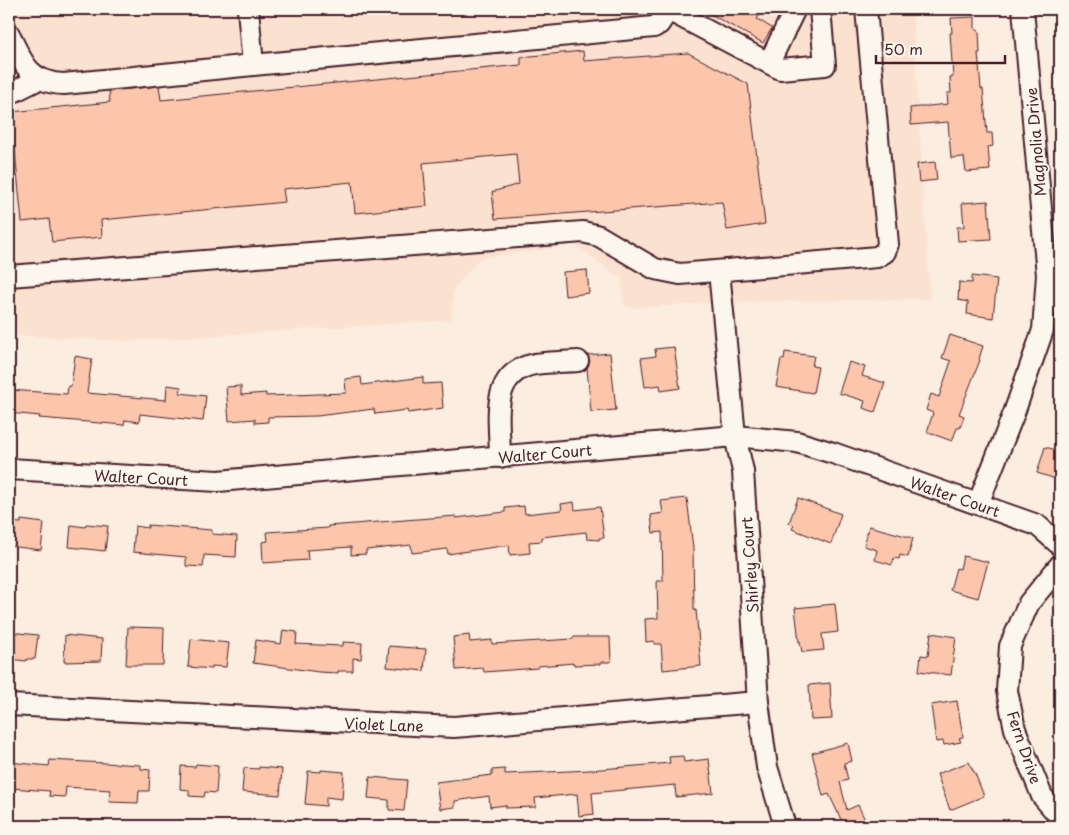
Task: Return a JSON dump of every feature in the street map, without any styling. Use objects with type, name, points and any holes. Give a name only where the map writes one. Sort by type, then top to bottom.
[{"type":"street","points":[[248,9],[253,65]]},
{"type":"street","points":[[9,34],[27,70],[39,80],[53,84],[64,84],[640,29],[654,27],[659,24],[668,9],[780,69],[825,65],[820,9]]},
{"type":"street","points":[[769,63],[795,9]]},
{"type":"street","points":[[9,275],[583,232],[599,236],[655,269],[680,274],[877,257],[885,252],[888,244],[866,9]]},
{"type":"street","name":"Magnolia Drive","points":[[978,504],[1014,413],[1043,330],[1047,275],[1023,9]]},
{"type":"street","points":[[9,94],[39,80]]},
{"type":"street","name":"Shirley Court","points":[[719,271],[735,436],[743,471],[758,702],[767,767],[785,826]]},
{"type":"street","points":[[500,457],[501,389],[509,376],[534,364],[578,361]]},
{"type":"street","name":"Walter Court","points":[[9,469],[218,481],[735,436],[798,442],[1037,525],[1060,545]]},
{"type":"street","name":"Fern Drive","points":[[1060,565],[1029,603],[1010,646],[1007,691],[1015,728],[1042,796],[1060,817]]},
{"type":"street","name":"Violet Lane","points":[[9,705],[454,727],[758,702]]},
{"type":"shaded area","points":[[9,9],[912,9],[930,299],[722,302],[633,308],[624,306],[622,279],[576,245],[480,258],[454,288],[451,320],[128,341],[9,335]]},
{"type":"building","points":[[701,9],[763,9],[757,19],[772,28],[763,43]]},
{"type":"building","points":[[975,17],[975,29],[979,31],[980,53],[978,53],[987,133],[992,133],[993,146],[988,147],[990,170],[966,172],[964,157],[951,158],[948,122],[911,125],[910,108],[948,104],[947,93],[951,93],[950,77],[953,77],[950,33],[952,33],[951,18]]},
{"type":"building","points":[[583,51],[584,61],[688,53],[748,84],[765,224],[727,230],[722,202],[495,219],[492,192],[519,184],[516,154],[423,163],[427,206],[355,213],[352,182],[283,189],[285,202],[101,220],[102,237],[52,242],[49,219],[22,222],[11,112],[110,102],[109,91],[159,86],[161,100],[521,65],[521,57]]},
{"type":"building","points":[[935,162],[937,180],[919,182],[917,164]]},
{"type":"building","points":[[988,201],[991,239],[958,241],[957,227],[964,227],[962,203]]},
{"type":"building","points":[[587,270],[589,293],[565,296],[563,272]]},
{"type":"building","points":[[972,276],[997,279],[993,318],[967,314],[968,302],[958,300],[959,282],[972,283]]},
{"type":"building","points":[[950,335],[983,346],[980,360],[959,414],[964,416],[960,428],[957,428],[952,441],[927,432],[933,413],[926,410],[931,394],[939,397],[951,361],[942,358]]},
{"type":"building","points":[[674,347],[680,388],[661,391],[660,385],[645,387],[641,358],[656,356],[655,349]]},
{"type":"building","points":[[785,352],[814,356],[812,366],[818,367],[813,393],[776,387],[781,359],[784,360]]},
{"type":"building","points":[[610,353],[616,410],[591,412],[587,368],[590,361],[588,355]]},
{"type":"building","points":[[75,356],[92,359],[87,393],[166,400],[167,385],[181,387],[180,393],[206,396],[203,421],[140,414],[139,422],[125,420],[124,425],[39,418],[40,416],[9,413],[9,390],[67,394],[68,386],[71,386]]},
{"type":"building","points":[[849,362],[865,367],[862,376],[885,383],[875,412],[863,408],[865,401],[839,393]]},
{"type":"building","points":[[361,377],[362,385],[423,377],[423,384],[441,383],[443,408],[408,413],[407,410],[375,414],[374,409],[317,416],[268,417],[268,422],[255,423],[255,419],[229,421],[226,387],[241,386],[241,395],[266,393],[266,396],[346,393],[345,379]]},
{"type":"building","points":[[1045,447],[1060,451],[1060,478],[1057,477],[1056,479],[1037,473]]},
{"type":"building","points":[[687,498],[693,548],[694,610],[696,610],[701,666],[663,670],[661,644],[654,644],[654,641],[646,642],[645,619],[658,618],[657,581],[663,581],[662,532],[653,533],[651,515],[663,513],[661,501]]},
{"type":"building","points":[[798,498],[841,514],[831,544],[792,529],[794,525],[789,523]]},
{"type":"building","points":[[574,502],[575,510],[600,507],[604,538],[599,538],[599,540],[587,539],[586,532],[542,537],[542,541],[529,542],[530,553],[510,555],[509,545],[448,554],[447,549],[412,553],[411,545],[366,550],[366,554],[351,555],[351,547],[307,550],[308,560],[263,563],[262,542],[268,541],[267,532],[456,516],[456,518],[505,512],[505,508],[524,506],[525,514],[562,510],[561,504]]},
{"type":"building","points":[[21,520],[44,523],[41,550],[9,546],[10,522],[21,523]]},
{"type":"building","points":[[86,524],[108,526],[105,551],[69,547],[71,525],[85,527]]},
{"type":"building","points":[[148,525],[212,530],[212,534],[237,536],[236,557],[204,555],[203,567],[186,566],[186,557],[133,552],[135,526],[148,528]]},
{"type":"building","points":[[869,526],[913,538],[908,557],[900,555],[899,559],[894,558],[892,565],[875,560],[877,550],[864,546]]},
{"type":"building","points":[[963,556],[988,562],[978,598],[950,590],[956,568],[960,569]]},
{"type":"building","points":[[835,604],[838,632],[822,634],[824,650],[802,652],[795,608]]},
{"type":"building","points":[[128,627],[164,628],[163,665],[126,665]]},
{"type":"building","points":[[283,630],[297,632],[296,644],[343,646],[343,642],[362,643],[361,659],[353,658],[353,671],[338,671],[338,673],[253,663],[256,640],[281,644]]},
{"type":"building","points":[[9,632],[38,635],[35,659],[27,659],[26,661],[9,659]]},
{"type":"building","points":[[931,633],[956,637],[951,675],[919,671],[921,655],[928,656]]},
{"type":"building","points":[[65,635],[102,639],[101,661],[64,662]]},
{"type":"building","points":[[469,635],[470,642],[492,640],[492,644],[573,639],[573,637],[610,637],[611,662],[574,665],[574,663],[484,672],[483,668],[456,670],[453,637]]},
{"type":"building","points":[[191,639],[229,643],[226,667],[212,666],[212,669],[188,667]]},
{"type":"building","points":[[389,646],[426,649],[424,671],[387,667]]},
{"type":"building","points":[[830,683],[832,719],[811,720],[809,685]]},
{"type":"building","points":[[957,701],[963,737],[959,738],[961,742],[944,745],[943,741],[936,742],[931,705]]},
{"type":"building","points":[[848,743],[852,761],[844,763],[848,780],[840,782],[847,810],[858,805],[868,826],[844,826],[829,794],[823,796],[812,753]]},
{"type":"building","points":[[683,756],[684,762],[709,759],[713,793],[676,797],[675,785],[592,793],[594,814],[579,816],[577,794],[535,798],[536,807],[506,808],[506,805],[490,807],[489,796],[455,801],[455,807],[440,809],[436,782],[492,775],[492,770],[505,769],[505,774],[590,770],[670,763],[669,757]]},
{"type":"building","points":[[50,760],[141,765],[141,769],[150,770],[149,791],[139,791],[138,803],[109,802],[110,790],[66,787],[65,797],[49,796],[50,791],[11,788],[9,785],[9,762],[49,766]]},
{"type":"building","points":[[969,762],[984,796],[950,810],[937,774]]},
{"type":"building","points":[[196,764],[218,766],[216,793],[205,792],[204,797],[189,796],[189,790],[180,789],[181,766],[195,767]]},
{"type":"building","points":[[259,767],[282,769],[280,795],[242,792],[244,768],[259,769]]},
{"type":"building","points":[[321,770],[344,772],[342,799],[326,797],[326,806],[305,804],[308,771],[321,772]]},
{"type":"building","points":[[370,777],[407,780],[404,811],[389,810],[389,800],[368,798]]}]
